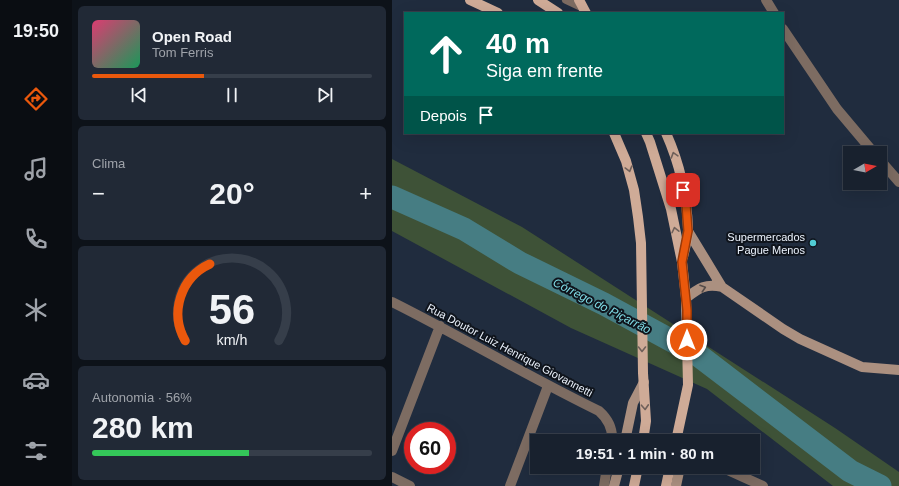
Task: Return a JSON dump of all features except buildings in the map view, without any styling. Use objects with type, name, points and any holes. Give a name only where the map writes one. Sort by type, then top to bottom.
[{"type":"main road","points":[[470,0],[496,12]]},
{"type":"main road","points":[[538,0],[556,12]]},
{"type":"main road","points":[[614,134],[626,161],[634,190],[641,243],[643,377],[646,421],[644,434]]},
{"type":"main road","points":[[646,134],[670,209],[682,262],[686,298],[688,385],[677,434]]},
{"type":"main road","points":[[666,134],[676,162],[686,204],[688,231],[682,262]]},
{"type":"main road","points":[[634,486],[637,474]]},
{"type":"main road","points":[[666,486],[669,474]]},
{"type":"street","points":[[766,0],[773,12]]},
{"type":"street","points":[[784,30],[837,109],[868,146]]},
{"type":"street","points":[[887,168],[899,182]]},
{"type":"street","points":[[688,231],[722,287]]},
{"type":"street","points":[[686,298],[704,286],[713,285],[722,287],[800,339],[862,367],[899,370]]},
{"type":"street","name":"Rua Doutor Luiz Henrique Giovannetti","points":[[392,302],[440,326],[548,386],[599,411],[606,417],[611,426],[612,434]]},
{"type":"street","points":[[392,452],[440,326]]},
{"type":"street","points":[[626,434],[633,403],[643,377]]},
{"type":"street","points":[[510,486],[548,386]]},
{"type":"street","points":[[679,426],[681,434]]},
{"type":"street","points":[[604,486],[606,474]]},
{"type":"street","points":[[614,486],[617,474]]},
{"type":"street","points":[[676,486],[679,474]]},
{"type":"street","points":[[736,474],[763,486]]},
{"type":"street","points":[[392,477],[410,486]]},
{"type":"lane","points":[[566,0],[583,7]]},
{"type":"green space","points":[[392,159],[522,227],[835,428],[899,472],[899,486],[833,486],[707,389],[571,328],[392,231]]},
{"type":"waterway","name":"Córrego do Piçarrão","points":[[392,197],[464,229],[520,263],[604,304],[698,355],[850,471],[880,486]]},
{"type":"place","name":"Supermercados Pague Menos","points":[[813,243]]},
{"type":"route","points":[[683,190],[686,204],[688,231],[682,262],[687,310],[687,340]]}]
